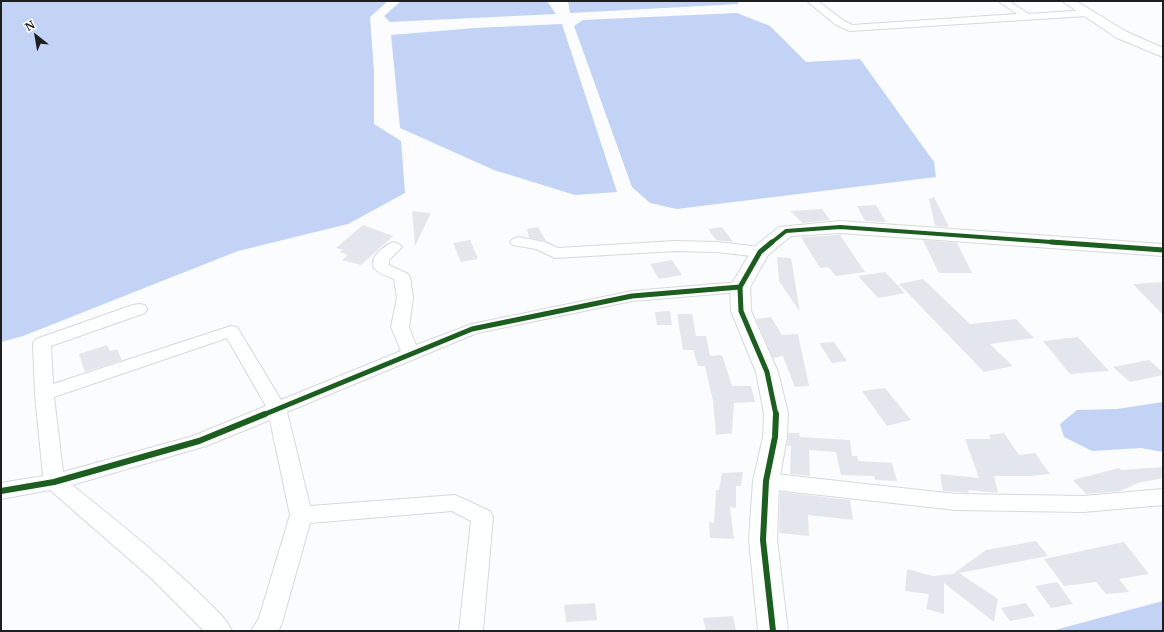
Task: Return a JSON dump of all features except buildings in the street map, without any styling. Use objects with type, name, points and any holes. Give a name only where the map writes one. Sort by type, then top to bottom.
[{"type":"street","points":[[812,1],[840,23],[850,28],[1087,13]]},
{"type":"street","points":[[1003,1],[1027,17]]},
{"type":"street","points":[[1068,1],[1122,35],[1163,53]]},
{"type":"street","points":[[773,631],[763,540],[766,481],[775,436],[776,413],[767,372],[741,311],[740,287],[760,252],[786,231],[840,227],[1163,250]]},
{"type":"street","points":[[518,242],[540,246],[555,252],[675,246],[717,247],[760,252]]},
{"type":"street","points":[[394,247],[381,260],[381,267],[402,277],[405,298],[400,327],[411,354]]},
{"type":"street","points":[[1,491],[54,482],[199,441],[472,329],[632,296],[740,287]]},
{"type":"street","points":[[139,309],[42,343],[44,394],[54,482],[101,521],[196,605],[220,631]]},
{"type":"street","points":[[44,394],[231,330],[277,409],[301,515],[270,623],[263,631]]},
{"type":"street","points":[[766,481],[956,502],[1083,504],[1163,496]]},
{"type":"street","points":[[301,515],[455,503],[482,517],[471,631]]},
{"type":"water","points":[[1,1],[388,1],[370,17],[374,71],[374,124],[401,141],[405,193],[348,224],[238,251],[23,336],[1,342]]},
{"type":"water","points":[[401,1],[547,1],[556,14],[390,22],[384,16]]},
{"type":"water","points":[[568,1],[737,1],[739,4],[570,13]]},
{"type":"water","points":[[737,13],[770,26],[806,62],[860,59],[934,162],[936,177],[677,209],[650,203],[632,187],[574,26],[583,20]]},
{"type":"water","points":[[562,24],[617,192],[575,195],[494,170],[400,128],[391,35],[475,28]]},
{"type":"water","points":[[1163,402],[1163,452],[1141,448],[1092,451],[1064,437],[1060,424],[1077,410],[1117,409]]},
{"type":"water","points":[[1163,601],[1163,631],[1051,631]]},
{"type":"cycle path","points":[[773,631],[763,540],[766,481],[775,437],[776,413],[767,372],[741,311],[740,287],[760,252],[786,231],[840,227],[1163,250]]},
{"type":"cycle path","points":[[1,491],[54,482],[199,441],[472,329],[632,296],[740,287]]}]
